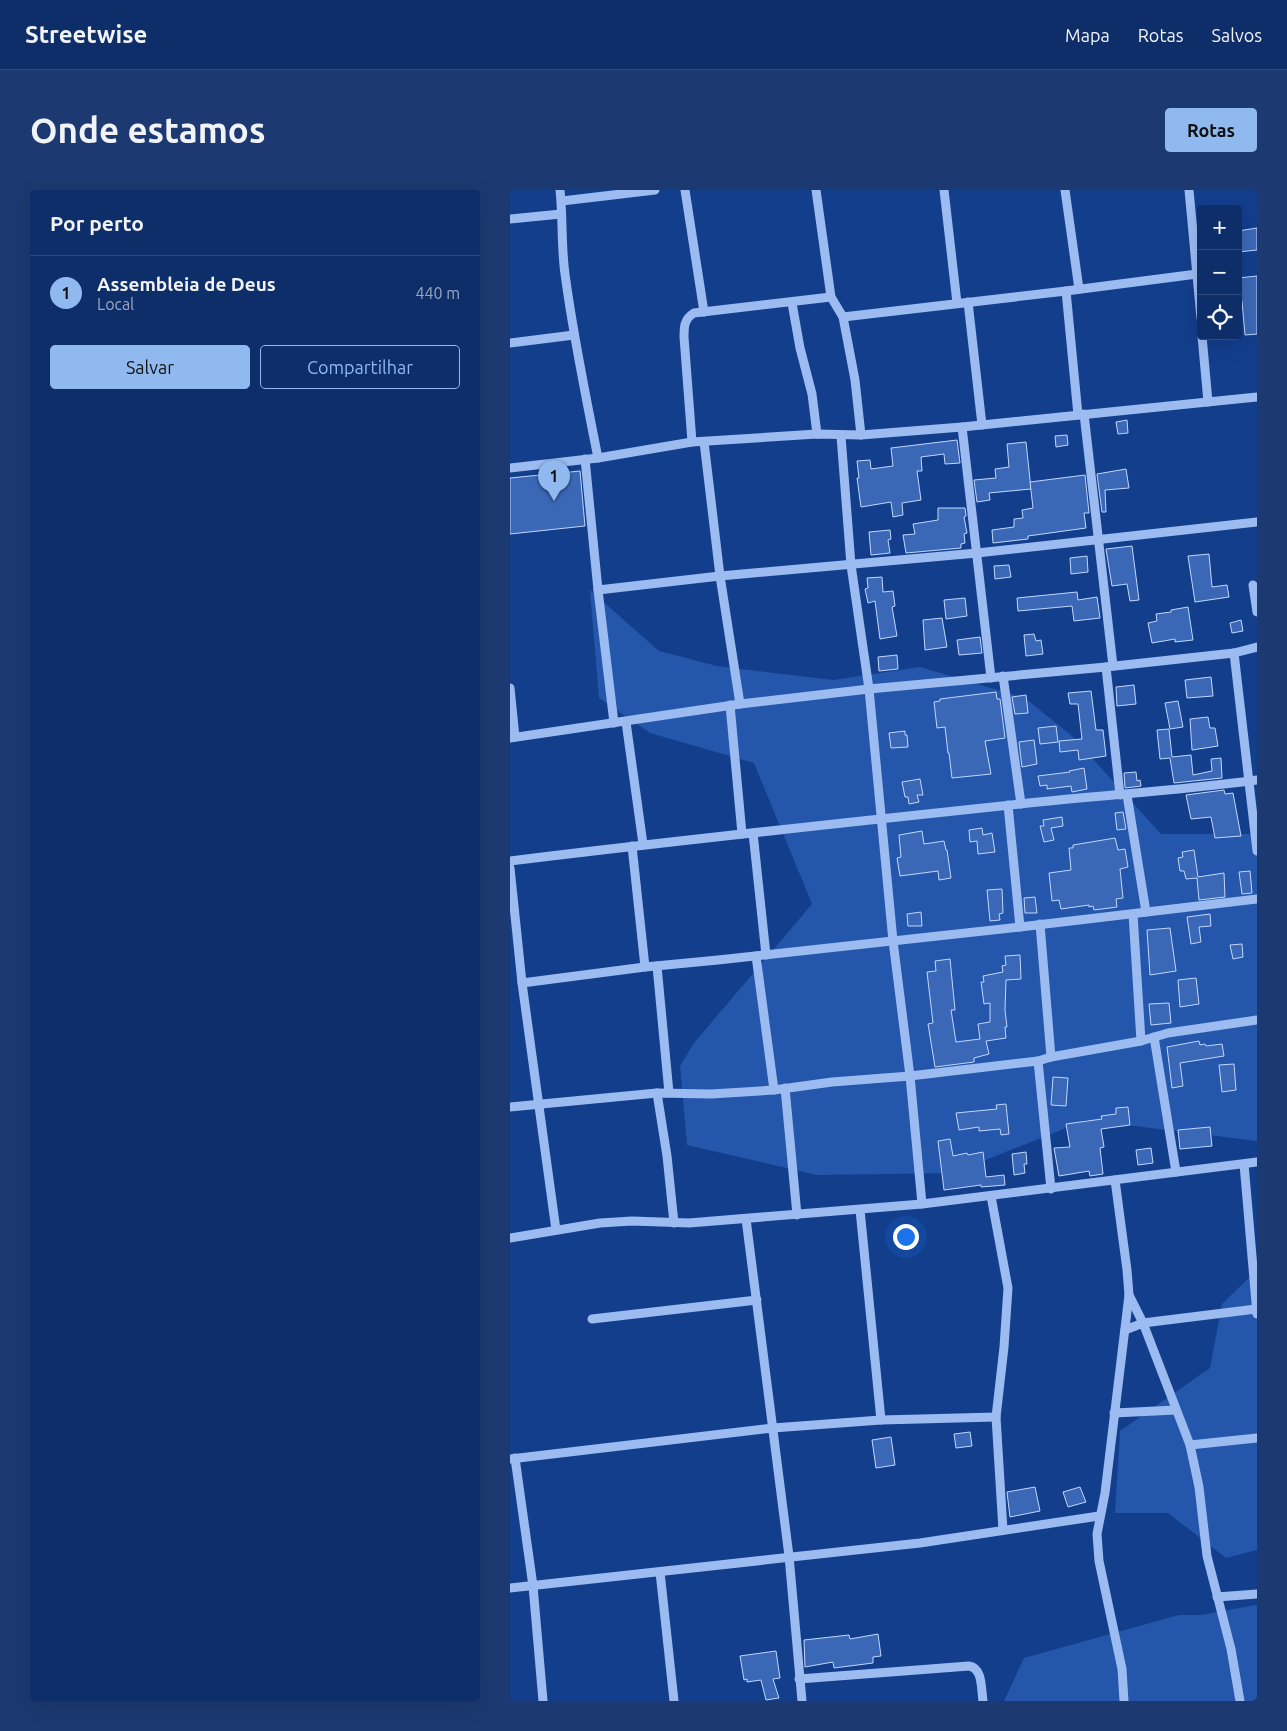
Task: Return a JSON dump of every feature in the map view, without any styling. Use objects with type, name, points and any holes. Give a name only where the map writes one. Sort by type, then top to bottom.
[{"type":"street","points":[[560,190],[565,275],[574,334],[598,458]]},
{"type":"street","points":[[562,202],[655,190]]},
{"type":"street","points":[[685,190],[704,312]]},
{"type":"street","points":[[816,190],[831,297],[843,317],[861,435]]},
{"type":"street","points":[[944,190],[957,303]]},
{"type":"street","points":[[1065,190],[1079,289]]},
{"type":"street","points":[[843,317],[1197,274],[1188,190]]},
{"type":"street","points":[[510,219],[561,214]]},
{"type":"street","points":[[1066,291],[1099,538],[1110,667],[1124,795],[1146,912]]},
{"type":"street","points":[[692,442],[684,326],[690,316],[704,312],[831,297]]},
{"type":"street","points":[[968,302],[982,425]]},
{"type":"street","points":[[792,303],[800,348],[812,394],[818,434]]},
{"type":"street","points":[[510,343],[574,334]]},
{"type":"street","points":[[1202,340],[1208,402]]},
{"type":"street","points":[[510,468],[598,458],[692,442],[818,434],[861,435],[962,427],[1257,397]]},
{"type":"street","points":[[962,427],[991,678]]},
{"type":"street","points":[[841,436],[851,565],[869,689],[893,941],[910,1076],[922,1204]]},
{"type":"street","points":[[704,442],[735,705],[742,834]]},
{"type":"street","points":[[585,459],[614,723]]},
{"type":"street","points":[[598,590],[720,576],[977,553],[1257,522]]},
{"type":"street","points":[[1253,585],[1257,612]]},
{"type":"street","points":[[510,688],[512,738],[735,705],[869,689],[1110,667],[1234,653],[1257,647]]},
{"type":"street","points":[[1234,653],[1253,781],[1257,851]]},
{"type":"street","points":[[1004,676],[1021,804]]},
{"type":"street","points":[[626,722],[643,844]]},
{"type":"street","points":[[510,861],[643,844],[1253,781]]},
{"type":"street","points":[[1008,805],[1020,927]]},
{"type":"street","points":[[752,833],[766,955]]},
{"type":"street","points":[[632,846],[645,966]]},
{"type":"street","points":[[510,868],[522,982],[556,1230]]},
{"type":"street","points":[[522,982],[645,966],[766,955],[1257,899]]},
{"type":"street","points":[[1133,914],[1142,1041]]},
{"type":"street","points":[[1040,924],[1051,1057]]},
{"type":"street","points":[[756,956],[774,1090]]},
{"type":"street","points":[[657,966],[669,1093]]},
{"type":"street","points":[[510,1107],[656,1093],[711,1094],[774,1090],[832,1082],[910,1076],[1038,1061],[1142,1041],[1168,1033],[1257,1020]]},
{"type":"street","points":[[1154,1037],[1176,1172]]},
{"type":"street","points":[[1038,1061],[1051,1189]]},
{"type":"street","points":[[785,1088],[797,1215]]},
{"type":"street","points":[[656,1093],[667,1156],[674,1223]]},
{"type":"street","points":[[510,1238],[600,1223],[632,1220],[674,1223],[746,1219],[922,1204],[1257,1162]]},
{"type":"street","points":[[1244,1164],[1257,1314]]},
{"type":"street","points":[[1115,1180],[1129,1295],[1105,1493],[1097,1534],[1099,1561],[1122,1669],[1124,1701]]},
{"type":"street","points":[[991,1196],[1006,1278],[1008,1300],[996,1417],[1003,1530]]},
{"type":"street","points":[[860,1210],[881,1420]]},
{"type":"street","points":[[746,1219],[789,1556],[802,1701]]},
{"type":"street","points":[[1129,1295],[1143,1324],[1190,1446],[1199,1486],[1205,1549],[1236,1670],[1240,1701]]},
{"type":"street","points":[[592,1319],[757,1300]]},
{"type":"street","points":[[1125,1330],[1143,1324],[1256,1309]]},
{"type":"street","points":[[1114,1414],[1176,1410]]},
{"type":"street","points":[[543,1701],[533,1586],[513,1458],[773,1428],[881,1420],[996,1417]]},
{"type":"street","points":[[1190,1446],[1257,1438]]},
{"type":"street","points":[[510,1588],[920,1543],[1099,1516]]},
{"type":"street","points":[[660,1572],[674,1701]]},
{"type":"street","points":[[1217,1597],[1257,1594]]},
{"type":"street","points":[[799,1680],[969,1666],[975,1667],[979,1672],[983,1701]]},
{"type":"shaded area","points":[[590,590],[659,651],[717,666],[833,680],[920,667],[1025,698],[1072,736],[1161,834],[1257,834],[1257,1141],[1086,1120],[953,1173],[817,1175],[687,1145],[680,1066],[694,1043],[812,904],[754,763],[650,733],[599,698]]},
{"type":"shaded area","points":[[1257,1270],[1257,1550],[1226,1558],[1168,1513],[1115,1513],[1120,1431],[1210,1368],[1222,1304]]},
{"type":"shaded area","points":[[1257,1606],[1257,1701],[1004,1701],[1024,1658],[1179,1615],[1202,1615]]},
{"type":"building","points":[[1257,228],[1257,250],[1242,252],[1242,230]]},
{"type":"building","points":[[1257,276],[1257,334],[1245,335],[1242,278]]},
{"type":"building","points":[[1127,420],[1128,433],[1118,434],[1116,422]]},
{"type":"building","points":[[1067,435],[1068,445],[1056,447],[1055,436]]},
{"type":"building","points":[[957,440],[960,463],[945,464],[944,454],[921,457],[922,471],[917,471],[921,500],[902,503],[903,515],[893,517],[891,502],[861,507],[857,461],[870,460],[871,469],[893,466],[891,448]]},
{"type":"building","points":[[1026,442],[1031,489],[989,493],[990,500],[977,502],[974,480],[996,478],[995,469],[1009,467],[1007,444]]},
{"type":"building","points":[[1126,469],[1129,488],[1105,490],[1106,512],[1102,512],[1097,474]]},
{"type":"building","points":[[580,471],[585,526],[510,534],[510,478]]},
{"type":"building","points":[[1085,475],[1089,513],[1084,513],[1086,528],[1028,536],[1028,539],[993,543],[992,530],[1014,527],[1014,519],[1023,518],[1022,510],[1033,508],[1030,482]]},
{"type":"building","points":[[938,508],[965,508],[966,516],[964,517],[967,533],[964,534],[965,543],[961,544],[961,548],[906,553],[903,535],[915,534],[913,524],[938,520]]},
{"type":"building","points":[[890,530],[891,539],[888,540],[890,553],[871,555],[869,532]]},
{"type":"building","points":[[1132,546],[1139,600],[1130,601],[1127,584],[1112,586],[1106,549]]},
{"type":"building","points":[[1209,554],[1212,587],[1227,585],[1229,597],[1195,602],[1188,556]]},
{"type":"building","points":[[1087,556],[1088,572],[1071,574],[1070,558]]},
{"type":"building","points":[[1009,565],[1011,577],[995,579],[994,566]]},
{"type":"building","points":[[882,577],[883,592],[893,591],[895,606],[892,607],[897,636],[880,639],[875,601],[868,603],[865,589],[868,588],[867,578]]},
{"type":"building","points":[[1077,592],[1078,600],[1097,597],[1100,618],[1074,621],[1072,606],[1018,611],[1017,598]]},
{"type":"building","points":[[965,598],[967,616],[946,619],[944,600]]},
{"type":"building","points":[[1188,607],[1193,640],[1175,642],[1175,639],[1152,643],[1148,623],[1157,621],[1156,614]]},
{"type":"building","points":[[942,618],[947,647],[925,650],[923,620]]},
{"type":"building","points":[[1241,620],[1243,631],[1232,633],[1230,623]]},
{"type":"building","points":[[1034,634],[1036,641],[1041,640],[1043,654],[1026,656],[1024,635]]},
{"type":"building","points":[[980,637],[982,653],[959,655],[957,640]]},
{"type":"building","points":[[897,655],[898,669],[879,671],[878,657]]},
{"type":"building","points":[[1211,677],[1213,696],[1187,698],[1185,680]]},
{"type":"building","points":[[1134,685],[1136,704],[1117,706],[1116,687]]},
{"type":"building","points":[[1091,691],[1096,730],[1103,730],[1106,756],[1079,760],[1078,750],[1060,752],[1059,741],[1082,739],[1078,704],[1070,704],[1068,693]]},
{"type":"building","points":[[996,692],[997,699],[1000,699],[1005,738],[985,741],[991,774],[952,778],[945,727],[937,728],[934,702],[940,701],[940,699]]},
{"type":"building","points":[[1026,695],[1028,713],[1015,714],[1012,697]]},
{"type":"building","points":[[1178,701],[1183,727],[1170,729],[1165,703]]},
{"type":"building","points":[[1208,717],[1210,728],[1215,728],[1218,746],[1192,750],[1190,719]]},
{"type":"building","points":[[1056,726],[1058,742],[1040,744],[1038,728]]},
{"type":"building","points":[[1169,729],[1172,757],[1191,755],[1193,775],[1212,771],[1211,759],[1221,758],[1222,778],[1174,783],[1170,758],[1160,759],[1157,730]]},
{"type":"building","points":[[905,731],[908,747],[891,748],[889,733]]},
{"type":"building","points":[[1034,740],[1037,764],[1022,767],[1019,742]]},
{"type":"building","points":[[1084,768],[1087,789],[1072,792],[1071,786],[1047,789],[1047,785],[1040,786],[1038,776],[1070,772]]},
{"type":"building","points":[[1136,772],[1137,781],[1140,780],[1141,786],[1125,788],[1124,773]]},
{"type":"building","points":[[920,779],[923,795],[917,795],[919,802],[909,804],[908,797],[905,797],[902,782]]},
{"type":"building","points":[[1224,790],[1225,794],[1233,793],[1241,836],[1215,838],[1211,817],[1191,819],[1186,795]]},
{"type":"building","points":[[1123,812],[1126,829],[1117,830],[1115,813]]},
{"type":"building","points":[[1062,817],[1063,826],[1051,828],[1054,840],[1044,842],[1040,826],[1044,826],[1043,820]]},
{"type":"building","points":[[982,828],[983,835],[992,833],[995,852],[978,854],[977,841],[970,842],[969,830]]},
{"type":"building","points":[[922,831],[924,844],[944,841],[951,878],[939,880],[938,871],[900,876],[897,858],[901,857],[899,835]]},
{"type":"building","points":[[1115,838],[1118,850],[1125,849],[1128,867],[1120,869],[1123,898],[1116,899],[1117,907],[1094,910],[1093,906],[1089,907],[1089,905],[1061,909],[1059,900],[1052,901],[1049,873],[1071,870],[1069,848],[1073,848],[1073,845]]},
{"type":"building","points":[[1194,850],[1198,877],[1224,873],[1225,897],[1199,900],[1197,878],[1186,879],[1184,871],[1180,871],[1178,858],[1183,857],[1182,852]]},
{"type":"building","points":[[1250,871],[1252,893],[1242,894],[1239,872]]},
{"type":"building","points":[[1002,889],[1003,913],[999,914],[1000,920],[990,921],[987,890]]},
{"type":"building","points":[[1035,897],[1037,913],[1025,913],[1024,898]]},
{"type":"building","points":[[921,912],[922,926],[908,926],[907,914]]},
{"type":"building","points":[[1210,914],[1211,926],[1199,927],[1201,942],[1191,944],[1187,917]]},
{"type":"building","points":[[1170,928],[1176,971],[1150,975],[1147,930]]},
{"type":"building","points":[[1242,944],[1243,957],[1233,959],[1230,945]]},
{"type":"building","points":[[1020,955],[1021,979],[1006,980],[1006,1038],[986,1041],[989,1054],[974,1058],[974,1062],[935,1067],[928,1024],[933,1023],[927,972],[936,971],[935,961],[950,959],[955,1010],[951,1010],[956,1042],[980,1039],[978,1024],[990,1022],[990,1003],[984,1004],[981,982],[984,982],[983,976],[1003,972],[1002,966],[1006,965],[1005,956]]},
{"type":"building","points":[[1196,978],[1199,1004],[1180,1007],[1178,980]]},
{"type":"building","points":[[1169,1003],[1171,1023],[1151,1025],[1149,1004]]},
{"type":"building","points":[[1199,1041],[1200,1045],[1205,1044],[1206,1046],[1222,1044],[1224,1056],[1180,1063],[1183,1086],[1172,1088],[1167,1047]]},
{"type":"building","points":[[1234,1064],[1236,1090],[1222,1092],[1219,1065]]},
{"type":"building","points":[[1053,1077],[1068,1078],[1066,1106],[1051,1105]]},
{"type":"building","points":[[1006,1104],[1009,1134],[1001,1135],[1000,1129],[979,1131],[979,1127],[959,1130],[956,1113],[997,1109],[996,1105]]},
{"type":"building","points":[[1128,1107],[1130,1125],[1101,1129],[1104,1147],[1100,1148],[1103,1174],[1090,1176],[1089,1171],[1059,1176],[1054,1148],[1070,1147],[1066,1124],[1102,1119],[1101,1116],[1116,1114],[1116,1108]]},
{"type":"building","points":[[1210,1127],[1212,1146],[1180,1149],[1178,1130]]},
{"type":"building","points":[[950,1139],[953,1156],[983,1152],[986,1177],[1004,1175],[1005,1185],[981,1187],[981,1185],[944,1190],[938,1141]]},
{"type":"building","points":[[1151,1148],[1153,1163],[1138,1165],[1136,1150]]},
{"type":"building","points":[[1026,1152],[1027,1164],[1024,1164],[1025,1173],[1014,1175],[1012,1154]]},
{"type":"building","points":[[970,1432],[972,1446],[956,1448],[954,1434]]},
{"type":"building","points":[[891,1437],[895,1465],[876,1468],[872,1440]]},
{"type":"building","points":[[1035,1487],[1040,1511],[1010,1517],[1007,1492]]},
{"type":"building","points":[[1080,1487],[1086,1502],[1068,1507],[1063,1492]]},
{"type":"building","points":[[878,1634],[881,1656],[873,1657],[873,1663],[834,1668],[833,1662],[805,1667],[804,1640],[849,1635],[850,1639]]},
{"type":"building","points":[[776,1651],[780,1678],[773,1679],[779,1698],[766,1700],[761,1680],[747,1682],[747,1679],[744,1680],[740,1656]]},
{"type":"place","name":"Assembleia de Deus","points":[[554,501]]}]
